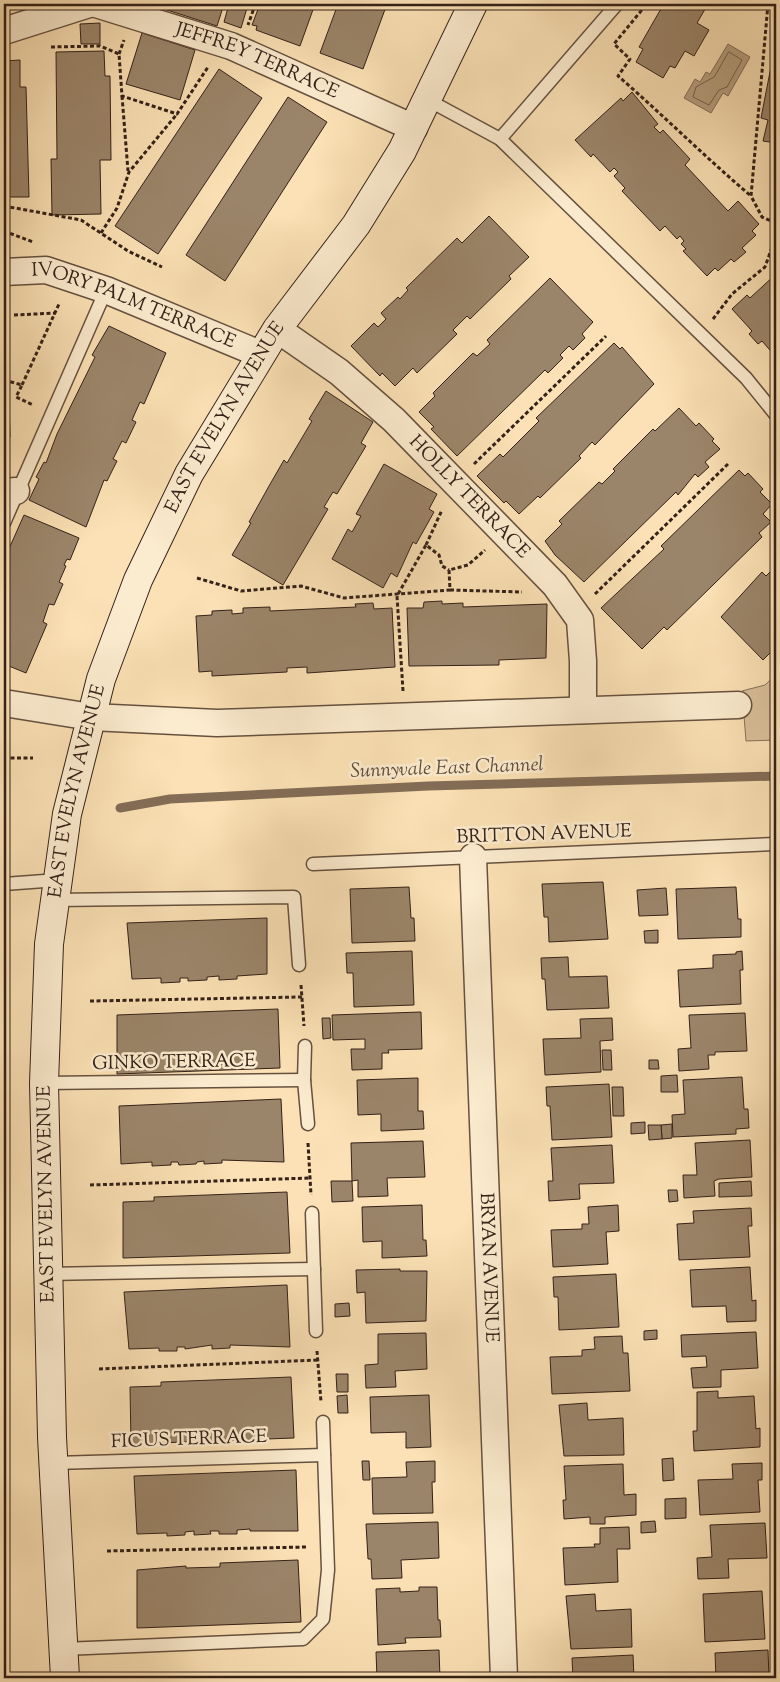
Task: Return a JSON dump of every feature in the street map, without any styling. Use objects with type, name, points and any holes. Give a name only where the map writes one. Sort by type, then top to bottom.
[{"type":"main road","name":"EAST EVELYN AVENUE","points":[[65,1678],[55,1463],[52,1437],[44,1083],[49,944],[67,814],[101,679],[138,580],[189,474],[260,354],[356,225],[414,128],[473,4]]},
{"type":"street","points":[[4,31],[89,4]]},
{"type":"street","name":"JEFFREY TERRACE","points":[[96,4],[231,46],[414,128]]},
{"type":"street","name":"IVORY PALM TERRACE","points":[[4,272],[46,270],[106,290],[260,354]]},
{"type":"street","name":"HOLLY TERRACE","points":[[277,329],[339,372],[394,420],[556,585],[580,620],[583,661],[582,710]]},
{"type":"street","points":[[4,703],[91,717],[217,723],[738,705]]},
{"type":"street","name":"BRYAN AVENUE","points":[[473,857],[504,1678]]},
{"type":"lane","points":[[500,139],[617,4]]},
{"type":"lane","points":[[428,100],[500,139],[746,378],[776,415]]},
{"type":"lane","points":[[4,523],[10,491],[50,414],[106,290]]},
{"type":"lane","name":"BRITTON AVENUE","points":[[313,864],[776,844]]},
{"type":"lane","points":[[4,884],[57,890],[294,897],[299,965]]},
{"type":"lane","points":[[305,1046],[304,1080],[308,1124]]},
{"type":"lane","name":"GINKO TERRACE","points":[[44,1083],[304,1080]]},
{"type":"lane","points":[[312,1213],[316,1331]]},
{"type":"lane","points":[[47,1274],[314,1269]]},
{"type":"lane","points":[[63,1649],[303,1639],[323,1619],[328,1570],[323,1422]]},
{"type":"lane","name":"FICUS TERRACE","points":[[55,1463],[324,1455]]},
{"type":"path","points":[[644,4],[642,11],[614,44],[630,59],[618,76],[750,196],[762,217],[776,223]]},
{"type":"path","points":[[750,196],[768,4]]},
{"type":"path","points":[[46,47],[100,46],[119,54],[128,172],[117,208],[100,233]]},
{"type":"path","points":[[128,172],[177,114],[212,61]]},
{"type":"path","points":[[122,96],[177,114]]},
{"type":"path","points":[[4,206],[81,220],[128,251],[162,267]]},
{"type":"path","points":[[700,335],[732,294],[765,267],[776,236]]},
{"type":"path","points":[[50,414],[16,397],[56,313],[70,278]]},
{"type":"path","points":[[14,315],[56,313]]},
{"type":"path","points":[[404,717],[397,596],[426,545],[455,483],[606,336]]},
{"type":"path","points":[[4,380],[22,385]]},
{"type":"path","points":[[575,614],[728,464]]},
{"type":"path","points":[[426,545],[439,555],[442,566],[449,570],[468,565],[490,547],[512,542]]},
{"type":"path","points":[[449,570],[450,590]]},
{"type":"path","points":[[197,578],[241,591],[301,586],[344,598],[397,596],[450,590],[528,592],[556,585]]},
{"type":"path","points":[[4,758],[33,758]]},
{"type":"path","points":[[299,965],[305,1046]]},
{"type":"path","points":[[90,1001],[302,997]]},
{"type":"path","points":[[308,1124],[312,1213]]},
{"type":"path","points":[[90,1185],[310,1178]]},
{"type":"path","points":[[316,1331],[323,1422]]},
{"type":"path","points":[[99,1369],[318,1360]]},
{"type":"path","points":[[107,1551],[327,1547]]},
{"type":"shaded area","points":[[776,675],[776,740],[746,741],[742,691],[765,685]]},
{"type":"water","points":[[728,44],[750,57],[728,96],[723,93],[711,113],[684,98],[695,79],[700,82],[706,72],[710,74]]},
{"type":"building","points":[[165,4],[224,4],[217,26],[164,9]]},
{"type":"building","points":[[229,4],[247,8],[241,28],[224,22]]},
{"type":"building","points":[[260,4],[315,4],[300,46],[256,30],[257,26],[252,25]]},
{"type":"building","points":[[338,4],[387,4],[363,69],[320,53]]},
{"type":"building","points":[[660,4],[708,4],[697,23],[709,30],[694,56],[685,51],[675,68],[670,66],[663,78],[636,62],[643,49],[639,47],[662,7]]},
{"type":"building","points":[[100,23],[100,44],[81,44],[80,24]]},
{"type":"building","points":[[142,33],[195,50],[180,100],[126,84]]},
{"type":"building","points":[[776,41],[776,143],[763,141],[768,120],[761,118]]},
{"type":"building","points":[[104,51],[105,76],[110,76],[111,160],[100,160],[101,214],[52,215],[51,159],[57,159],[56,52]]},
{"type":"building","points":[[20,60],[20,87],[26,87],[29,197],[4,197],[4,61]]},
{"type":"building","points":[[219,69],[262,98],[158,254],[115,226]]},
{"type":"building","points":[[632,92],[658,124],[654,127],[660,133],[663,130],[690,159],[685,165],[728,211],[738,201],[759,224],[752,231],[756,235],[742,248],[746,252],[734,262],[731,259],[718,271],[715,268],[707,276],[683,251],[686,249],[681,244],[684,241],[680,236],[677,239],[665,226],[660,231],[622,191],[625,188],[614,176],[618,172],[614,168],[610,172],[593,154],[591,157],[575,140],[621,98],[623,101]]},
{"type":"building","points":[[288,97],[327,122],[225,281],[186,255]]},
{"type":"building","points":[[489,216],[529,257],[509,276],[511,279],[470,319],[467,316],[453,330],[457,334],[417,373],[413,368],[395,386],[382,373],[380,376],[351,346],[374,323],[378,327],[386,319],[381,313],[398,297],[400,299],[408,290],[406,288],[457,238],[462,243]]},
{"type":"building","points":[[776,274],[776,357],[762,341],[758,344],[749,334],[752,331],[732,309],[747,295],[750,298]]},
{"type":"building","points":[[550,278],[593,322],[582,334],[585,338],[573,350],[569,346],[560,355],[563,358],[548,373],[545,370],[457,456],[431,429],[434,427],[419,412],[435,396],[433,393],[473,353],[477,356],[490,344],[487,340]]},
{"type":"building","points":[[4,296],[5,311],[7,310],[9,360],[4,360]]},
{"type":"building","points":[[109,326],[166,353],[144,404],[140,402],[132,420],[136,422],[126,443],[122,441],[113,459],[117,461],[107,481],[104,480],[86,527],[29,500],[39,479],[36,477],[44,462],[46,463],[57,434],[95,357],[92,355]]},
{"type":"building","points":[[614,343],[620,349],[622,347],[654,384],[595,445],[592,442],[579,456],[581,458],[540,498],[538,496],[519,514],[506,501],[504,503],[477,476],[500,454],[503,457],[539,421],[536,418]]},
{"type":"building","points":[[326,391],[373,422],[361,443],[366,446],[337,494],[333,492],[324,507],[328,509],[283,585],[232,555],[284,460],[287,463],[312,421],[309,419]]},
{"type":"building","points":[[4,393],[5,402],[9,402],[10,437],[6,437],[7,471],[4,471]]},
{"type":"building","points":[[679,408],[696,426],[699,423],[714,439],[712,441],[720,449],[705,462],[709,467],[698,477],[695,474],[678,495],[676,492],[584,582],[555,555],[545,541],[562,524],[559,521],[599,482],[602,484],[615,471],[613,469],[653,429],[655,431]]},
{"type":"building","points":[[384,464],[437,494],[429,509],[434,512],[416,544],[413,542],[397,577],[391,573],[383,588],[332,559],[348,529],[352,532],[361,516],[356,514]]},
{"type":"building","points":[[739,470],[745,476],[748,473],[763,489],[760,492],[772,504],[763,514],[771,522],[759,533],[762,537],[667,630],[664,627],[642,649],[601,608],[664,549],[661,546]]},
{"type":"building","points":[[24,515],[79,538],[70,560],[67,559],[64,565],[66,566],[59,582],[63,584],[54,605],[49,604],[43,622],[47,624],[26,673],[4,664],[4,560]]},
{"type":"building","points":[[776,566],[776,650],[774,649],[763,660],[721,617],[762,572],[766,576]]},
{"type":"building","points":[[442,601],[442,604],[463,603],[463,607],[547,604],[546,658],[499,660],[499,665],[409,666],[407,608],[423,608],[424,602]]},
{"type":"building","points":[[373,603],[374,609],[392,608],[395,667],[307,673],[307,667],[287,668],[287,672],[212,676],[212,671],[199,672],[196,616],[212,615],[212,611],[232,610],[232,614],[243,613],[243,608],[270,607],[270,611],[356,607],[355,604]]},
{"type":"building","points":[[603,882],[608,939],[549,942],[548,917],[544,917],[542,884]]},
{"type":"building","points":[[409,887],[411,918],[414,918],[415,941],[352,943],[350,889]]},
{"type":"building","points":[[736,887],[738,919],[741,919],[741,937],[678,939],[676,889]]},
{"type":"building","points":[[666,888],[668,915],[639,916],[637,890]]},
{"type":"building","points":[[267,918],[267,974],[237,976],[237,979],[219,980],[219,976],[207,977],[207,980],[188,981],[188,978],[180,978],[180,982],[161,983],[161,978],[132,979],[127,923]]},
{"type":"building","points":[[658,930],[658,943],[645,943],[644,931]]},
{"type":"building","points":[[412,951],[414,1005],[354,1007],[353,973],[347,973],[346,953]]},
{"type":"building","points":[[742,951],[743,970],[740,970],[741,1004],[680,1007],[678,970],[713,968],[713,955],[736,954],[736,952]]},
{"type":"building","points":[[568,957],[569,977],[607,976],[609,1008],[547,1010],[545,979],[542,979],[541,958]]},
{"type":"building","points":[[278,1009],[280,1068],[117,1074],[117,1015]]},
{"type":"building","points":[[421,1012],[422,1049],[388,1050],[389,1053],[382,1053],[382,1069],[352,1070],[351,1049],[365,1049],[365,1039],[333,1040],[332,1015]]},
{"type":"building","points":[[745,1013],[747,1051],[715,1052],[715,1055],[708,1055],[709,1069],[679,1071],[678,1049],[691,1048],[689,1015]]},
{"type":"building","points":[[322,1018],[330,1018],[331,1038],[323,1039]]},
{"type":"building","points":[[612,1018],[613,1040],[600,1041],[601,1072],[545,1075],[543,1039],[581,1038],[580,1019]]},
{"type":"building","points":[[602,1050],[611,1050],[612,1070],[603,1070]]},
{"type":"building","points":[[649,1060],[658,1060],[659,1069],[649,1069]]},
{"type":"building","points":[[677,1075],[678,1092],[661,1092],[661,1076]]},
{"type":"building","points":[[742,1077],[744,1109],[748,1109],[749,1128],[736,1129],[736,1134],[673,1137],[672,1115],[685,1114],[683,1080]]},
{"type":"building","points":[[418,1078],[418,1111],[423,1111],[424,1129],[381,1131],[381,1114],[358,1115],[357,1080]]},
{"type":"building","points":[[609,1084],[612,1137],[552,1140],[550,1106],[547,1106],[546,1087]]},
{"type":"building","points":[[612,1087],[623,1087],[624,1116],[613,1116]]},
{"type":"building","points":[[281,1099],[284,1162],[222,1160],[222,1163],[204,1164],[204,1161],[197,1162],[196,1164],[179,1165],[178,1162],[171,1162],[171,1165],[152,1166],[152,1162],[121,1164],[119,1106]]},
{"type":"building","points":[[645,1122],[645,1133],[631,1134],[631,1123]]},
{"type":"building","points":[[672,1124],[672,1138],[662,1139],[661,1125]]},
{"type":"building","points":[[648,1125],[661,1125],[662,1139],[649,1140]]},
{"type":"building","points":[[750,1140],[752,1177],[719,1179],[714,1181],[715,1196],[684,1198],[683,1175],[697,1175],[695,1143]]},
{"type":"building","points":[[423,1141],[425,1177],[387,1178],[388,1196],[358,1197],[358,1180],[352,1181],[351,1143]]},
{"type":"building","points":[[612,1145],[614,1183],[579,1184],[580,1199],[549,1201],[548,1181],[553,1181],[551,1148]]},
{"type":"building","points":[[331,1181],[352,1181],[353,1201],[332,1202]]},
{"type":"building","points":[[751,1181],[752,1196],[719,1197],[719,1183]]},
{"type":"building","points":[[668,1190],[677,1190],[678,1201],[669,1202]]},
{"type":"building","points":[[287,1192],[290,1253],[123,1258],[123,1202],[154,1201],[154,1197]]},
{"type":"building","points":[[422,1205],[423,1240],[426,1240],[427,1256],[382,1258],[382,1241],[363,1242],[362,1207]]},
{"type":"building","points":[[618,1205],[619,1231],[606,1232],[608,1264],[553,1267],[551,1230],[582,1229],[582,1224],[589,1224],[588,1207]]},
{"type":"building","points":[[751,1208],[752,1226],[748,1226],[750,1257],[679,1260],[677,1224],[694,1223],[693,1211]]},
{"type":"building","points":[[750,1267],[752,1301],[756,1300],[756,1321],[727,1322],[726,1306],[692,1307],[690,1270]]},
{"type":"building","points":[[400,1269],[400,1271],[427,1271],[426,1321],[366,1323],[365,1292],[357,1293],[356,1270]]},
{"type":"building","points":[[616,1274],[619,1327],[559,1330],[558,1297],[554,1297],[553,1277]]},
{"type":"building","points":[[287,1285],[290,1347],[230,1345],[230,1348],[212,1349],[212,1345],[185,1349],[185,1347],[177,1347],[177,1351],[159,1351],[159,1348],[129,1349],[124,1292]]},
{"type":"building","points":[[349,1303],[350,1316],[335,1317],[335,1304]]},
{"type":"building","points":[[657,1330],[657,1339],[644,1340],[644,1331]]},
{"type":"building","points":[[756,1332],[758,1368],[721,1370],[721,1387],[693,1388],[691,1368],[707,1367],[706,1356],[682,1357],[681,1335]]},
{"type":"building","points":[[426,1333],[427,1369],[395,1371],[396,1387],[366,1388],[365,1365],[378,1364],[378,1334]]},
{"type":"building","points":[[622,1336],[623,1353],[628,1353],[630,1391],[552,1394],[550,1357],[582,1356],[582,1350],[595,1349],[594,1337]]},
{"type":"building","points":[[336,1374],[348,1374],[348,1392],[337,1392]]},
{"type":"building","points":[[291,1377],[294,1438],[131,1444],[130,1387],[161,1386],[161,1382]]},
{"type":"building","points":[[718,1391],[718,1398],[754,1396],[756,1429],[760,1428],[760,1447],[694,1451],[693,1431],[697,1431],[697,1392]]},
{"type":"building","points":[[347,1395],[348,1413],[338,1413],[337,1396]]},
{"type":"building","points":[[429,1395],[431,1447],[406,1448],[406,1432],[371,1433],[370,1397]]},
{"type":"building","points":[[587,1403],[588,1420],[623,1418],[624,1455],[564,1456],[559,1405]]},
{"type":"building","points":[[673,1458],[674,1480],[663,1481],[662,1459]]},
{"type":"building","points":[[362,1461],[369,1461],[370,1480],[363,1480]]},
{"type":"building","points":[[435,1461],[435,1482],[432,1482],[433,1513],[373,1514],[372,1478],[407,1477],[406,1462]]},
{"type":"building","points":[[762,1463],[762,1480],[758,1480],[760,1512],[700,1515],[698,1480],[733,1479],[732,1464]]},
{"type":"building","points":[[623,1464],[624,1495],[636,1494],[636,1515],[605,1517],[605,1524],[590,1524],[590,1517],[564,1519],[563,1500],[566,1500],[564,1466]]},
{"type":"building","points":[[296,1470],[298,1531],[250,1531],[250,1529],[237,1530],[237,1534],[219,1534],[219,1531],[210,1531],[211,1534],[194,1535],[194,1531],[185,1532],[185,1535],[167,1536],[167,1533],[137,1534],[134,1476]]},
{"type":"building","points":[[686,1498],[686,1518],[665,1519],[665,1499]]},
{"type":"building","points":[[655,1521],[656,1532],[641,1533],[641,1522]]},
{"type":"building","points":[[438,1522],[439,1558],[401,1560],[402,1578],[372,1579],[371,1559],[368,1559],[366,1524]]},
{"type":"building","points":[[765,1523],[767,1558],[728,1559],[729,1578],[698,1579],[697,1558],[712,1557],[710,1525]]},
{"type":"building","points":[[629,1527],[630,1549],[617,1549],[618,1582],[565,1585],[563,1548],[595,1547],[594,1544],[600,1544],[600,1528]]},
{"type":"building","points":[[298,1560],[301,1622],[137,1628],[137,1570],[186,1566],[186,1568],[220,1567],[220,1563]]},
{"type":"building","points":[[419,1587],[437,1587],[438,1620],[440,1620],[441,1637],[405,1638],[406,1643],[378,1645],[376,1589],[400,1588],[400,1592],[419,1591]]},
{"type":"building","points":[[762,1591],[765,1639],[705,1642],[703,1594]]},
{"type":"building","points":[[595,1594],[596,1611],[631,1609],[632,1647],[571,1649],[566,1596]]},
{"type":"building","points":[[439,1650],[440,1678],[377,1678],[376,1652]]},
{"type":"building","points":[[768,1650],[769,1678],[716,1678],[715,1653]]},
{"type":"building","points":[[633,1655],[634,1678],[573,1678],[572,1658]]},
{"type":"waterway","name":"Sunnyvale East Channel","points":[[120,808],[170,799],[428,786],[776,776]]}]
